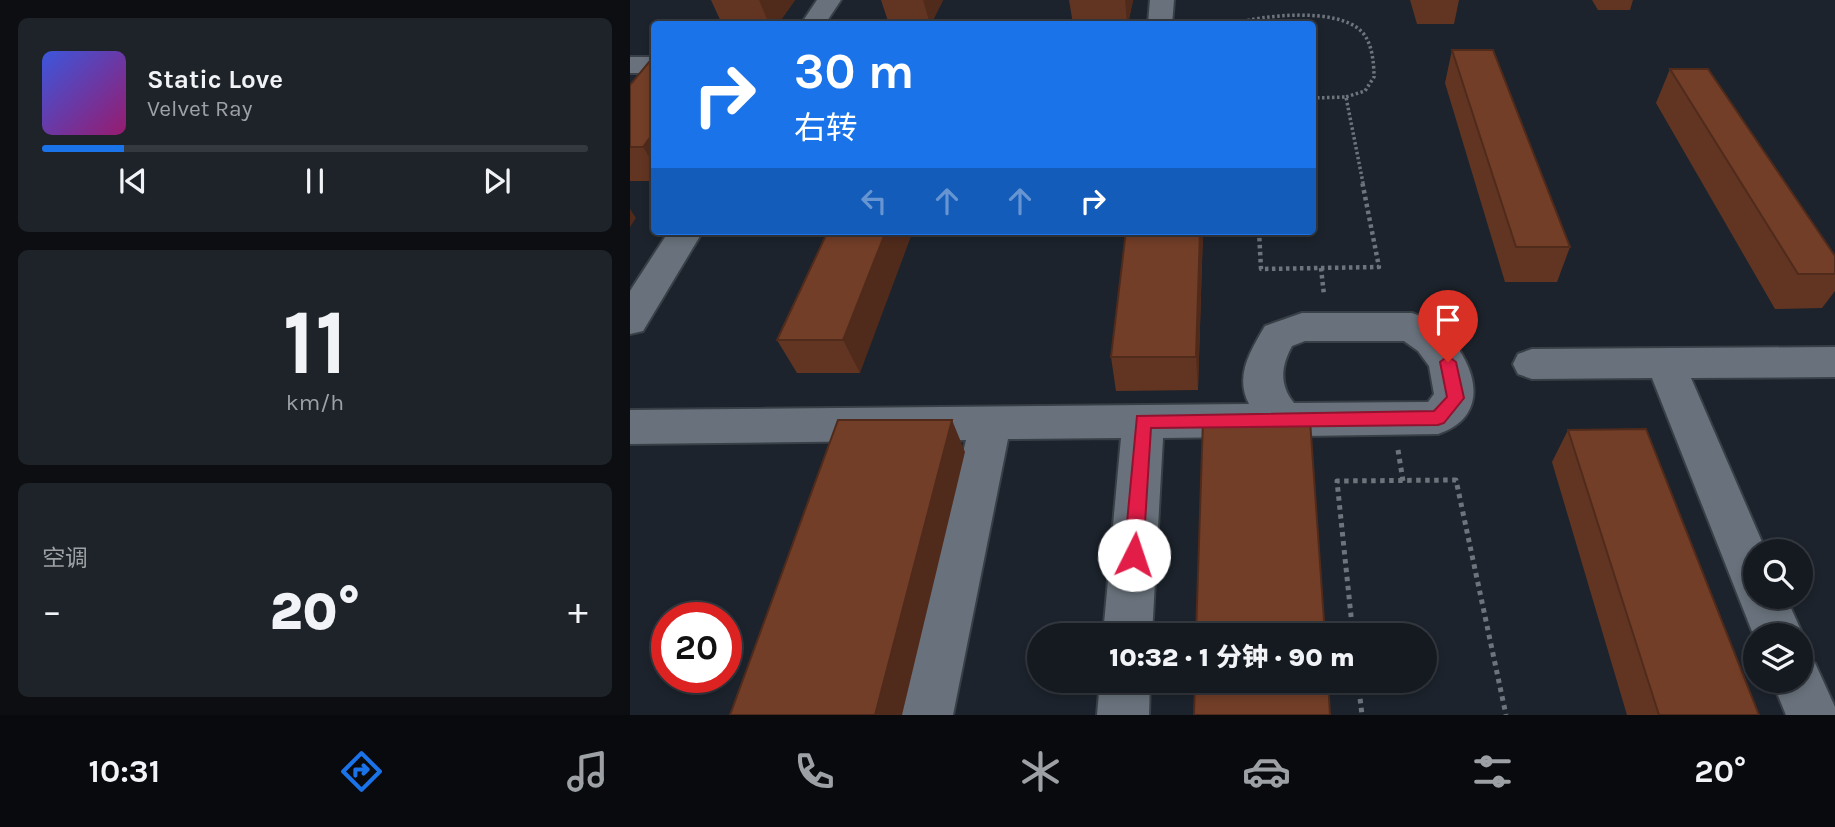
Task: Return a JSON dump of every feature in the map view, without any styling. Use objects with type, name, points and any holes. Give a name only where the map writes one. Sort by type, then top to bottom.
[{"type":"lane","points":[[815,21],[829,0]]},
{"type":"lane","points":[[1160,21],[1162,0]]},
{"type":"lane","points":[[630,48],[651,48]]},
{"type":"lane","points":[[630,65],[651,65]]},
{"type":"lane","points":[[630,321],[684,235]]},
{"type":"lane","points":[[630,427],[1438,418],[1455,398],[1448,362],[1431,341],[1412,327],[1302,327],[1278,336],[1263,363],[1265,397],[1283,419]]},
{"type":"lane","points":[[1532,364],[1835,362]]},
{"type":"lane","points":[[1665,363],[1743,551]]},
{"type":"lane","points":[[1129,623],[1143,421]]},
{"type":"lane","points":[[927,715],[991,422]]},
{"type":"lane","points":[[1122,715],[1124,693]]},
{"type":"lane","points":[[1802,693],[1812,715]]},
{"type":"path","points":[[1245,21],[1257,18],[1316,18],[1350,23],[1364,33],[1375,74],[1373,84],[1363,93],[1346,97],[1316,98]]},
{"type":"path","points":[[1259,235],[1261,268],[1379,267],[1346,97]]},
{"type":"path","points":[[1352,623],[1337,481],[1456,481],[1506,715]]},
{"type":"path","points":[[1359,693],[1362,715]]},
{"type":"building","points":[[1452,50],[1493,50],[1570,247],[1516,247]]},
{"type":"building","points":[[651,60],[651,136],[643,147],[630,147],[630,85]]},
{"type":"building","points":[[1670,69],[1708,69],[1835,256],[1835,274],[1798,274]]},
{"type":"building","points":[[826,235],[884,235],[843,340],[777,340]]},
{"type":"building","points":[[1126,235],[1200,235],[1196,357],[1111,357]]},
{"type":"building","points":[[838,420],[952,420],[875,715],[730,715],[738,693],[742,693],[742,682]]},
{"type":"building","points":[[1203,420],[1310,420],[1324,623],[1196,623]]},
{"type":"building","points":[[1646,429],[1743,675],[1743,693],[1750,693],[1759,715],[1659,715],[1568,430]]},
{"type":"building","points":[[1195,693],[1329,693],[1330,715],[1194,715]]},
{"type":"route","points":[[1134,555],[1143,421],[1438,418],[1455,398],[1448,362]]}]
